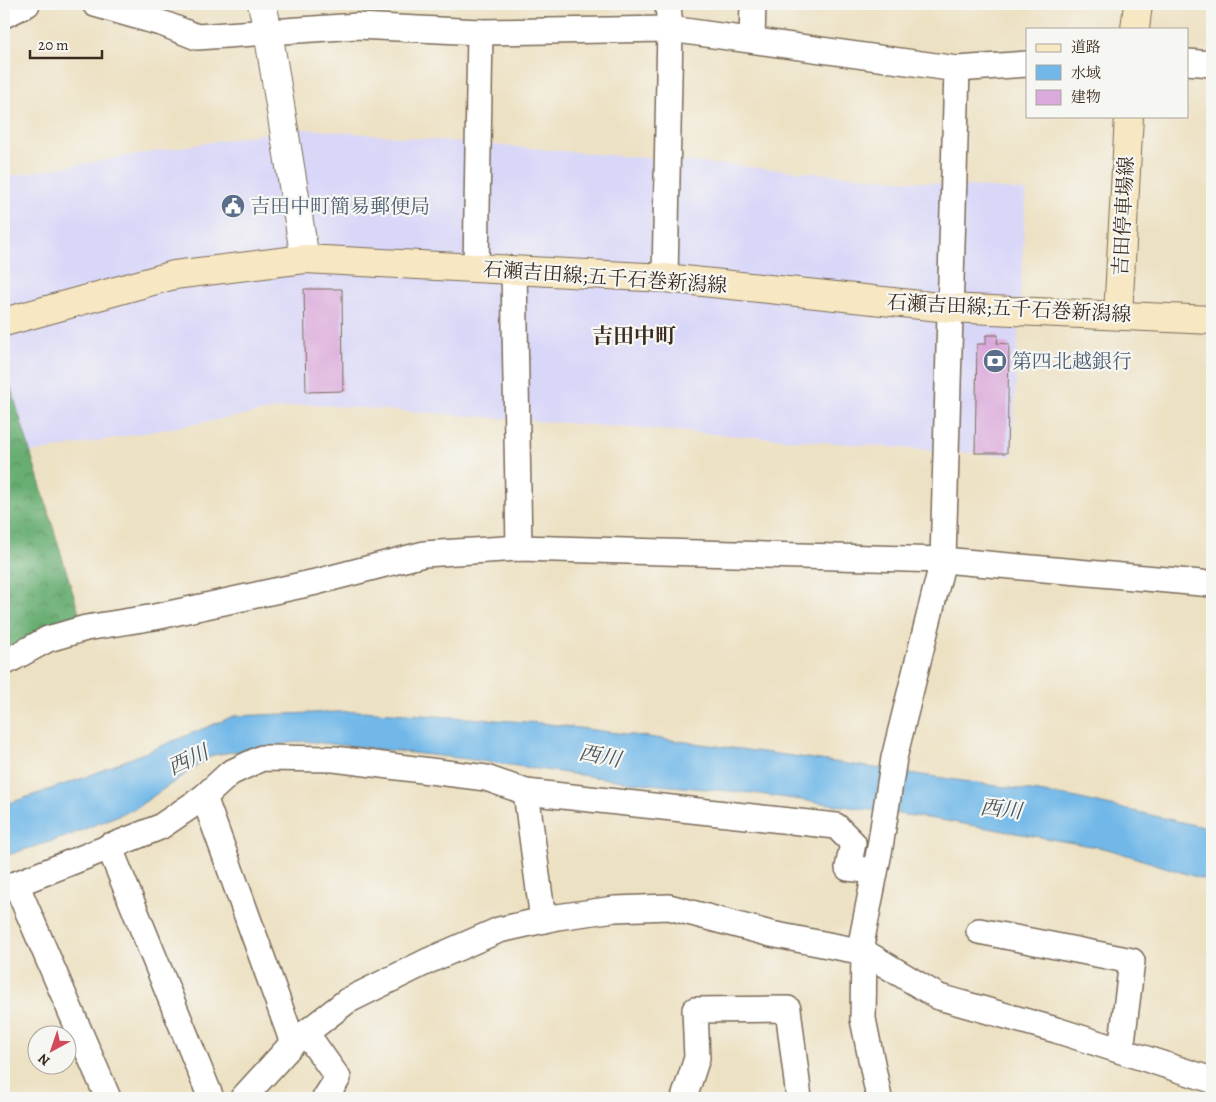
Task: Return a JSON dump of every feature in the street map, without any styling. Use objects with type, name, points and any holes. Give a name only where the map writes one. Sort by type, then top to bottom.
[{"type":"main road","points":[[1135,28],[1138,4]]},
{"type":"main road","name":"吉田停車場線","points":[[1118,315],[1129,118]]},
{"type":"main road","name":"石瀬吉田線;五千石巻新潟線","points":[[4,322],[174,275],[305,260],[665,278],[949,308],[1212,320]]},
{"type":"street","points":[[4,15],[27,4]]},
{"type":"street","points":[[95,4],[164,24],[198,37],[357,26],[480,32],[670,29],[957,69],[1026,64]]},
{"type":"street","points":[[262,4],[305,260]]},
{"type":"street","points":[[665,278],[670,29],[668,4]]},
{"type":"street","points":[[752,40],[754,4]]},
{"type":"street","points":[[476,269],[480,32]]},
{"type":"street","points":[[1188,62],[1212,64]]},
{"type":"street","points":[[878,1098],[863,1019],[864,952],[862,939],[880,847],[894,758],[942,560],[957,69]]},
{"type":"street","points":[[514,270],[519,548]]},
{"type":"street","points":[[4,663],[48,639],[86,628],[133,622],[316,582],[424,554],[519,548],[942,560],[1212,584]]},
{"type":"street","points":[[108,1098],[10,886],[160,827],[204,797],[230,773],[262,758],[334,759],[486,778],[526,792],[836,826],[853,843],[848,868],[875,872]]},
{"type":"street","points":[[526,792],[544,920]]},
{"type":"street","points":[[204,797],[300,1038],[338,1078],[325,1098]]},
{"type":"street","points":[[109,846],[211,1098]]},
{"type":"street","points":[[243,1098],[300,1038],[347,1001],[428,961],[499,930],[544,920],[615,909],[669,907],[771,934],[864,952],[939,996],[1056,1030],[1212,1080]]},
{"type":"street","points":[[979,931],[1132,961],[1121,1050]]},
{"type":"street","points":[[684,1098],[697,1058],[695,1010],[788,1009],[799,1098]]},
{"type":"shaded area","points":[[296,128],[1026,191],[1012,456],[307,404],[30,453],[4,365],[4,177]]},
{"type":"green space","points":[[4,365],[82,623],[4,664]]},
{"type":"water","name":"西川","points":[[362,711],[541,723],[793,756],[1072,797],[1212,829],[1212,882],[1108,849],[941,820],[752,793],[637,783],[467,759],[304,741],[213,755],[136,808],[65,837],[4,856],[4,805],[83,778],[234,716]]},
{"type":"building","points":[[304,289],[342,289],[343,391],[306,392]]},
{"type":"building","points":[[986,335],[998,335],[997,343],[1009,344],[1007,453],[975,453],[977,344],[986,344]]},
{"type":"place","name":"吉田中町簡易郵便局","points":[[233,206]]},
{"type":"place","name":"第四北越銀行","points":[[995,361]]},
{"type":"district","name":"吉田中町","points":[[634,336]]}]
